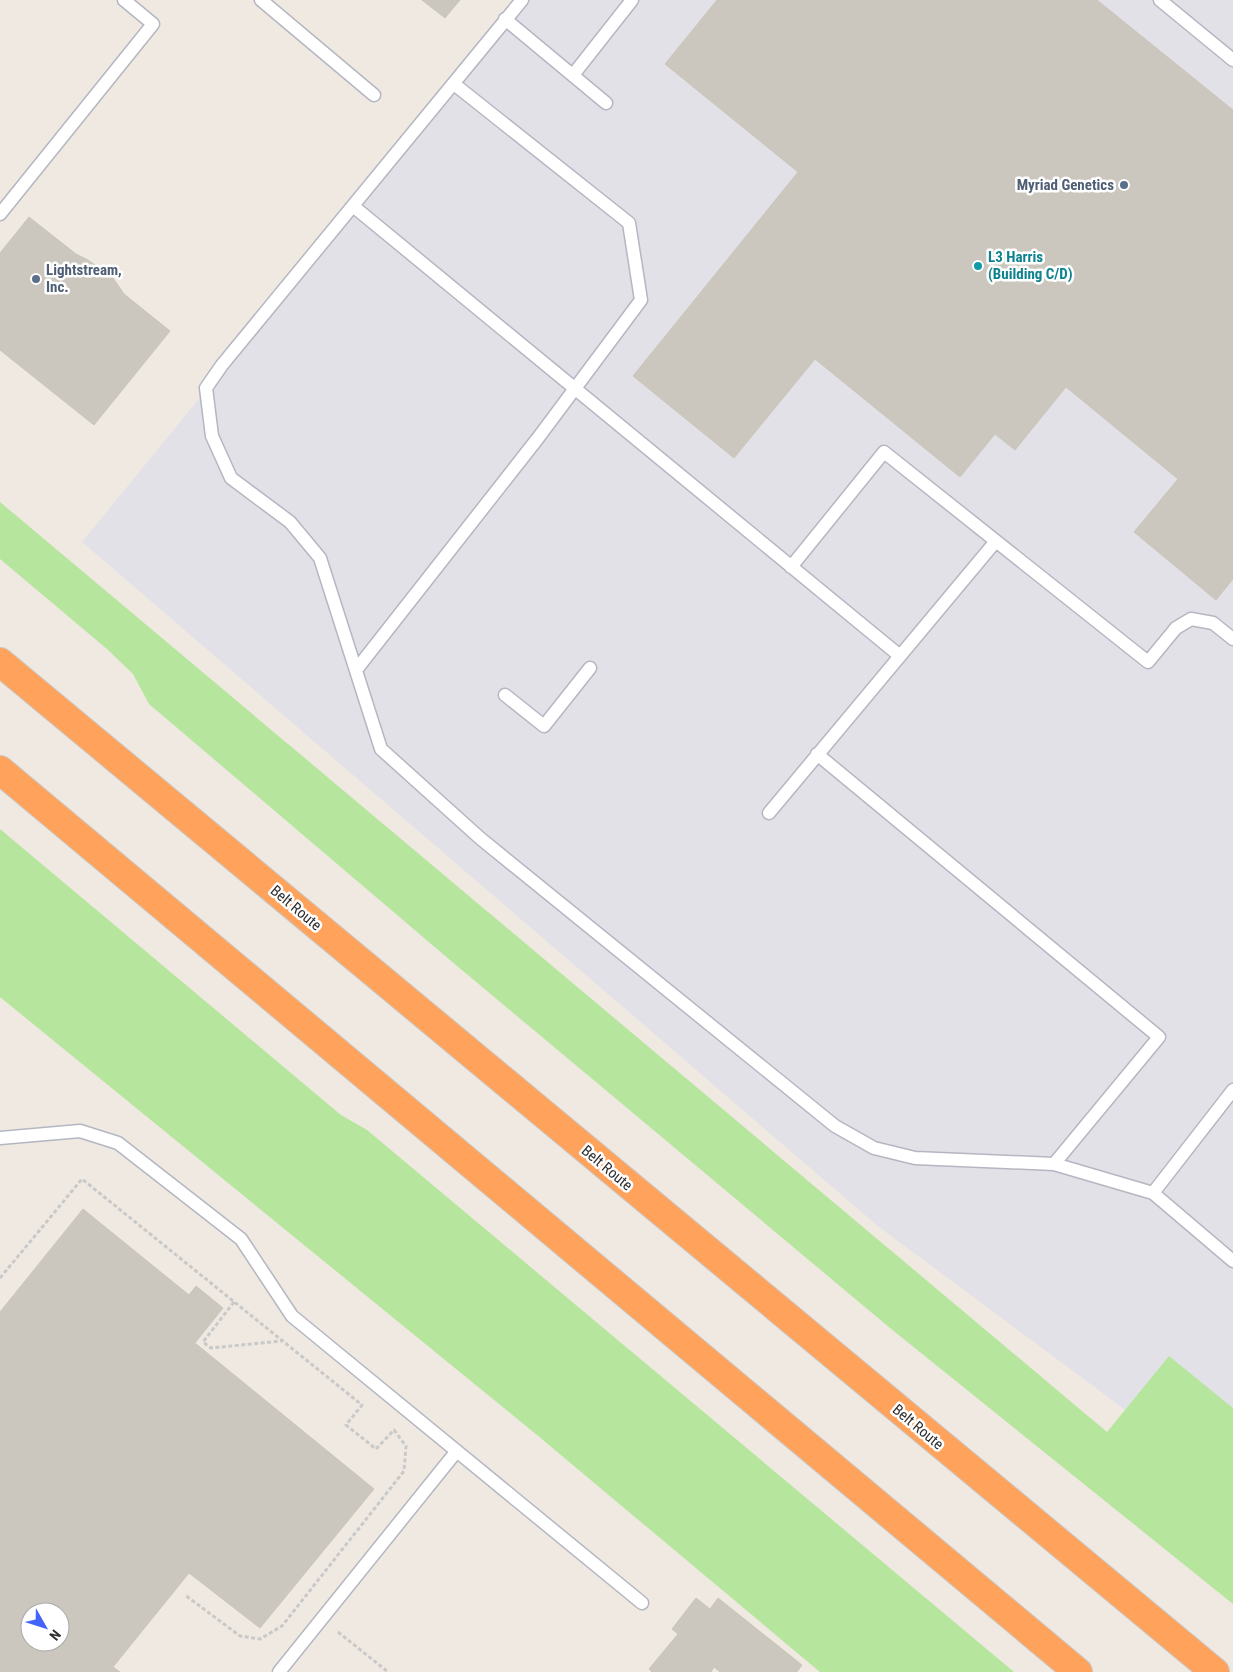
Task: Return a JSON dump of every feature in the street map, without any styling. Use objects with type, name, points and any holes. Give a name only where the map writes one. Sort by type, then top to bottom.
[{"type":"highway","name":"Belt Route","points":[[0,662],[1215,1672]]},
{"type":"highway","points":[[0,770],[987,1598],[1078,1672]]},
{"type":"highway","points":[[1097,1575],[1230,1672]]},
{"type":"highway","points":[[987,1598],[1063,1672]]},
{"type":"lane","points":[[0,214],[154,24],[124,0]]},
{"type":"lane","points":[[261,0],[374,94]]},
{"type":"lane","points":[[522,0],[222,365],[206,388],[212,436],[231,478],[290,522],[320,558],[381,749],[481,839],[835,1126],[874,1148],[915,1158],[1054,1164],[1153,1193],[1233,1261]]},
{"type":"lane","points":[[573,75],[632,0]]},
{"type":"lane","points":[[1160,0],[1233,60]]},
{"type":"lane","points":[[505,19],[606,103]]},
{"type":"lane","points":[[356,670],[641,300],[629,223],[454,84]]},
{"type":"lane","points":[[353,206],[900,656]]},
{"type":"lane","points":[[791,567],[884,452],[1148,662],[1176,628],[1191,619],[1213,623],[1233,639]]},
{"type":"lane","points":[[769,813],[996,541]]},
{"type":"lane","points":[[504,695],[544,726],[590,668]]},
{"type":"lane","points":[[817,754],[1159,1036],[1054,1164]]},
{"type":"lane","points":[[1153,1193],[1233,1090]]},
{"type":"lane","points":[[0,1138],[80,1130],[118,1143],[241,1239],[292,1316],[642,1603]]},
{"type":"lane","points":[[279,1672],[456,1452]]},
{"type":"path","points":[[0,1278],[82,1179],[362,1405],[346,1426],[376,1450],[394,1430],[406,1446],[404,1471],[282,1626],[260,1639],[240,1636],[185,1595]]},
{"type":"path","points":[[234,1302],[203,1342],[211,1348],[282,1340]]},
{"type":"path","points":[[322,1619],[388,1672]]},
{"type":"shaded area","points":[[525,0],[1233,0],[1233,1490],[879,1227],[82,542]]},
{"type":"green space","points":[[0,502],[1107,1432],[1169,1356],[1233,1408],[1233,1604],[890,1328],[450,960],[149,704],[133,674],[107,649],[0,559]]},
{"type":"green space","points":[[0,829],[341,1115],[367,1130],[1014,1672],[820,1672],[537,1435],[0,997]]},
{"type":"building","points":[[422,0],[460,0],[445,18]]},
{"type":"building","name":"L3 Harris (Building C/D)","points":[[717,0],[1097,0],[1233,110],[1233,579],[1216,600],[1134,532],[1178,479],[1066,387],[1015,450],[995,434],[960,477],[815,359],[734,458],[633,376],[798,172],[665,64]]},
{"type":"building","points":[[29,217],[76,254],[113,278],[124,294],[170,331],[94,425],[0,350],[0,253]]},
{"type":"building","points":[[83,1209],[189,1295],[196,1286],[223,1308],[195,1343],[374,1489],[260,1628],[189,1573],[113,1667],[120,1672],[0,1672],[0,1312]]},
{"type":"building","points":[[696,1598],[710,1609],[718,1598],[802,1665],[797,1672],[720,1672],[714,1667],[711,1672],[652,1672],[649,1669],[678,1634],[672,1629]]},
{"type":"place","name":"Myriad Genetics","points":[[1124,185]]},
{"type":"place","name":"L3 Harris (Building C/D)","points":[[978,266]]},
{"type":"place","name":"Lightstream, Inc.","points":[[36,279]]}]
